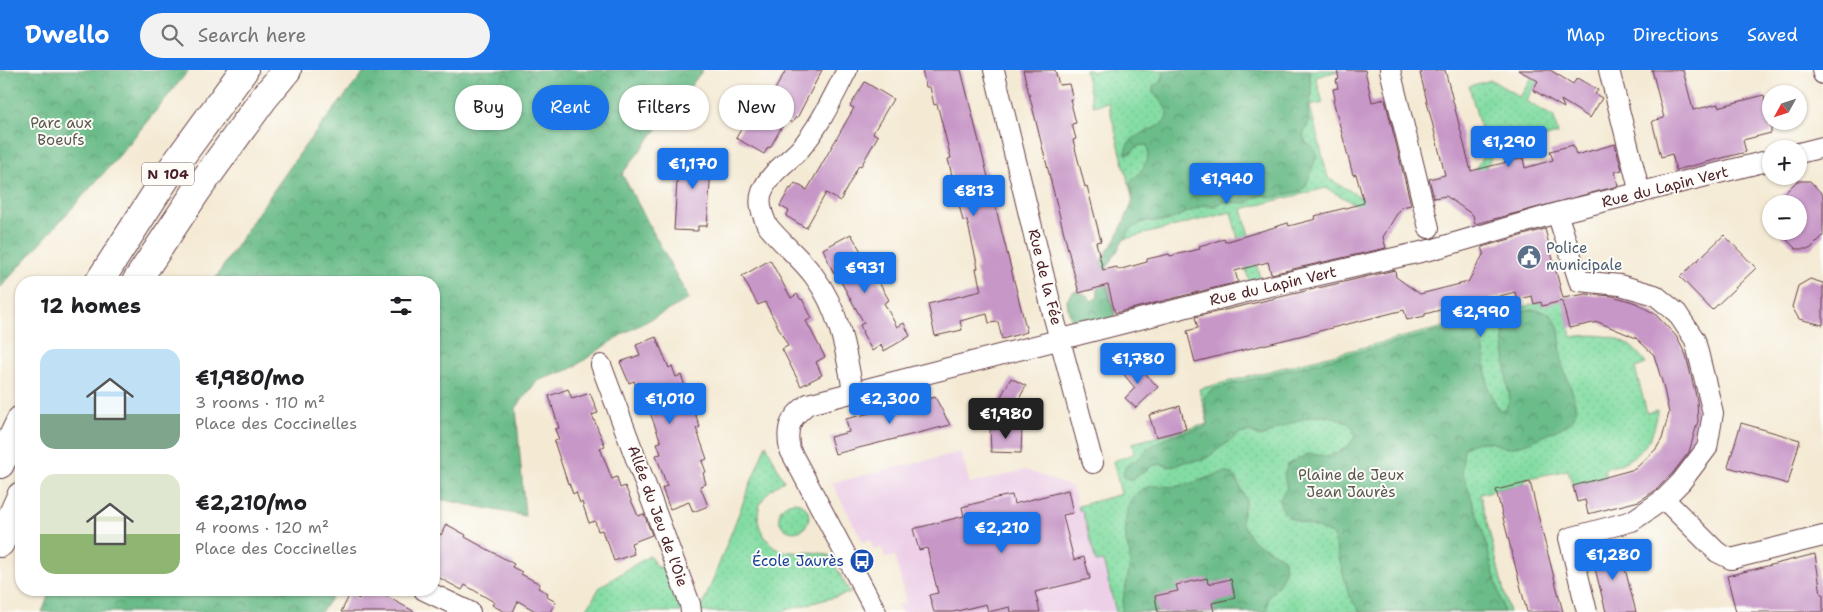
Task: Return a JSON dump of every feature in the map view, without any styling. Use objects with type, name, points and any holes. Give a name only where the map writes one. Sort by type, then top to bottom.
[{"type":"highway","name":"N 104","points":[[103,276],[171,170],[244,70]]},
{"type":"highway","name":"N 104","points":[[140,276],[198,189],[264,98],[287,70]]},
{"type":"highway","points":[[0,464],[15,433]]},
{"type":"highway","points":[[0,543],[15,509]]},
{"type":"street","points":[[847,70],[813,131],[800,149],[768,181],[761,196],[761,204],[762,214],[767,225],[815,277],[826,296],[842,334],[853,392]]},
{"type":"street","name":"Rue de la Fée","points":[[994,70],[1093,463]]},
{"type":"street","points":[[1390,70],[1429,228]]},
{"type":"street","points":[[1609,70],[1640,193]]},
{"type":"street","points":[[1822,70],[1823,74]]},
{"type":"street","points":[[1807,151],[1823,147]]},
{"type":"street","name":"Rue du Lapin Vert","points":[[876,612],[790,450],[788,432],[791,422],[797,413],[808,404],[1257,289],[1421,252],[1557,213],[1762,162]]},
{"type":"street","points":[[1557,213],[1579,281],[1620,285],[1655,295],[1677,313],[1695,340],[1713,413],[1707,448],[1681,482],[1664,499],[1632,521],[1568,538],[1587,612]]},
{"type":"street","points":[[1421,252],[1418,242],[1421,233],[1429,228],[1439,228],[1446,237],[1448,245]]},
{"type":"street","name":"Allée du Jeu de l'Oie","points":[[601,365],[677,567],[691,612]]},
{"type":"street","points":[[1664,499],[1717,552],[1731,560],[1823,536]]},
{"type":"street","points":[[437,596],[470,612]]},
{"type":"shaded area","points":[[961,452],[970,484],[1025,470],[1072,487],[1079,510],[1082,510],[1097,562],[1103,560],[1116,612],[901,612],[897,605],[906,603],[895,556],[885,558],[882,548],[873,550],[871,540],[863,542],[832,483]]},
{"type":"green space","name":"Parc aux Boeufs","points":[[0,70],[189,70],[118,157],[0,288]]},
{"type":"green space","points":[[366,70],[703,70],[691,85],[619,85],[619,130],[656,130],[622,174],[689,299],[621,335],[571,369],[537,381],[516,408],[525,516],[440,499],[440,276],[217,276],[307,143]]},
{"type":"green space","points":[[1085,70],[1090,70],[1091,72],[1100,70],[1342,70],[1316,77],[1323,103],[1310,106],[1328,178],[1378,207],[1373,214],[1326,188],[1242,209],[1260,278],[1249,281],[1231,212],[1124,239],[1105,272],[1115,315],[1110,316],[1100,274],[1136,213],[1108,102],[1093,106]]},
{"type":"green space","points":[[1165,70],[1309,70],[1312,95],[1308,109],[1309,122],[1303,135],[1306,143],[1313,147],[1317,155],[1306,186],[1301,191],[1270,198],[1265,195],[1255,197],[1248,203],[1222,202],[1214,206],[1204,205],[1168,221],[1147,221],[1130,230],[1103,273],[1115,317],[1081,326],[1072,320],[1067,299],[1074,291],[1088,296],[1091,301],[1097,298],[1096,280],[1099,263],[1116,239],[1131,206],[1133,198],[1130,182],[1142,170],[1148,156],[1147,145],[1138,146],[1129,154],[1126,154],[1127,147],[1132,139],[1165,121],[1167,114],[1164,105],[1153,93],[1153,86],[1161,82]]},
{"type":"green space","points":[[1536,70],[1544,70],[1526,101],[1554,117],[1558,134],[1507,147],[1500,143],[1473,189],[1465,185],[1494,139],[1481,130],[1469,86],[1491,80],[1520,97]]},
{"type":"green space","name":"Plaine de Jeux Jean Jaurès","points":[[1563,297],[1570,297],[1565,311],[1572,337],[1594,335],[1614,338],[1632,347],[1646,364],[1635,368],[1647,413],[1657,410],[1656,422],[1653,432],[1642,449],[1625,461],[1604,469],[1606,477],[1573,486],[1568,470],[1525,479],[1525,483],[1480,494],[1509,612],[1116,612],[1103,561],[1096,562],[1082,510],[1079,510],[1078,506],[1121,494],[1113,461],[1134,454],[1132,443],[1208,424],[1199,389],[1541,302],[1542,306]]},
{"type":"green space","points":[[1515,311],[1540,311],[1552,316],[1559,329],[1562,364],[1575,404],[1573,419],[1568,424],[1547,435],[1513,447],[1507,448],[1483,442],[1468,446],[1464,448],[1462,471],[1483,532],[1504,612],[1360,612],[1349,596],[1333,535],[1290,518],[1279,500],[1287,488],[1284,475],[1288,464],[1308,454],[1327,456],[1339,452],[1349,445],[1355,437],[1353,428],[1342,420],[1321,416],[1310,417],[1290,423],[1261,437],[1249,432],[1239,434],[1204,460],[1184,462],[1172,467],[1160,464],[1152,466],[1131,480],[1123,477],[1125,467],[1140,457],[1147,449],[1173,435],[1203,428],[1208,424],[1204,397],[1217,388],[1472,323],[1484,350],[1488,388],[1499,410],[1505,410],[1510,399],[1507,384],[1503,327],[1505,318]]},
{"type":"green space","points":[[766,444],[784,481],[766,495],[760,505],[758,520],[763,533],[772,545],[780,550],[822,553],[830,556],[850,593],[779,612],[702,612],[701,610]]},
{"type":"green space","points":[[1225,472],[1235,476],[1246,500],[1241,522],[1253,541],[1284,558],[1285,572],[1279,584],[1268,598],[1267,612],[1122,612],[1130,562],[1126,542],[1126,519],[1132,498],[1147,487],[1184,485]]},
{"type":"green space","points":[[794,502],[805,506],[809,517],[805,528],[794,532],[783,528],[779,517],[783,506]]},
{"type":"green space","points":[[650,555],[656,567],[666,567],[681,612],[585,612],[600,587]]},
{"type":"green space","points":[[49,596],[333,596],[321,612],[42,612]]},
{"type":"building","points":[[786,70],[822,70],[797,118],[794,120],[794,85],[777,85]]},
{"type":"building","points":[[922,70],[961,70],[1027,332],[1002,339],[998,322],[989,323],[987,314],[960,321],[962,330],[935,336],[928,304],[981,291],[976,269],[978,268],[967,220],[963,221],[948,159],[951,158],[937,104],[934,105],[930,87],[926,87]]},
{"type":"building","points":[[1023,70],[1055,70],[1059,85],[1069,84],[1073,99],[1070,99],[1076,123],[1072,124],[1076,139],[1073,140],[1101,241],[1096,242],[1103,270],[1117,267],[1118,270],[1147,262],[1147,259],[1200,249],[1199,246],[1224,239],[1225,242],[1288,223],[1289,226],[1316,219],[1315,216],[1364,203],[1356,174],[1353,175],[1333,100],[1335,99],[1333,89],[1338,88],[1336,80],[1339,79],[1337,70],[1365,70],[1372,102],[1385,99],[1411,205],[1402,207],[1383,237],[1386,248],[1271,274],[1268,262],[1235,271],[1238,282],[1115,313],[1108,285],[1079,293]]},
{"type":"building","points":[[1421,70],[1445,70],[1471,171],[1523,158],[1525,168],[1553,160],[1550,151],[1573,145],[1576,155],[1615,144],[1622,170],[1615,172],[1618,186],[1475,224],[1473,215],[1446,196],[1434,198],[1429,179],[1445,175],[1420,73],[1422,73]]},
{"type":"building","points":[[1518,70],[1550,70],[1573,84],[1577,78],[1598,90],[1595,94],[1602,98],[1590,118],[1561,100],[1564,108],[1533,90],[1538,81]]},
{"type":"building","points":[[1652,70],[1683,70],[1693,110],[1718,104],[1718,107],[1762,96],[1762,130],[1771,130],[1771,133],[1743,140],[1746,152],[1676,170],[1672,154],[1661,157],[1652,121],[1664,118]]},
{"type":"building","points":[[865,82],[893,99],[873,133],[878,136],[861,166],[859,165],[840,201],[826,193],[806,228],[786,216],[789,211],[780,206],[795,183],[807,190],[854,108],[850,106]]},
{"type":"building","points":[[741,130],[780,130],[770,148],[768,147],[764,154],[736,138]]},
{"type":"building","points":[[679,149],[703,150],[702,156],[712,156],[707,226],[698,226],[698,231],[674,230]]},
{"type":"building","points":[[1807,181],[1810,181],[1823,195],[1823,236],[1810,249],[1796,249],[1787,240],[1807,240],[1807,195],[1783,195],[1793,185],[1807,185]]},
{"type":"building","points":[[1545,229],[1563,298],[1586,294],[1613,296],[1636,303],[1655,314],[1676,336],[1686,355],[1697,400],[1698,421],[1689,452],[1672,474],[1656,490],[1639,501],[1588,514],[1585,500],[1577,502],[1573,486],[1635,469],[1656,449],[1662,439],[1669,413],[1654,355],[1636,338],[1598,322],[1569,328],[1562,301],[1542,306],[1541,302],[1534,304],[1532,296],[1517,300],[1515,292],[1474,303],[1474,301],[1407,320],[1404,310],[1195,362],[1187,331],[1198,328],[1195,317],[1395,270],[1396,277],[1420,294],[1468,282],[1484,253],[1482,247]]},
{"type":"building","points":[[851,234],[889,300],[884,303],[897,327],[904,323],[910,336],[884,351],[881,345],[872,351],[860,325],[864,323],[836,273],[834,274],[823,249]]},
{"type":"building","points":[[1724,235],[1756,268],[1712,310],[1680,277]]},
{"type":"building","points":[[770,260],[791,298],[797,294],[802,299],[812,318],[806,321],[825,357],[816,362],[822,375],[801,386],[782,349],[788,346],[765,302],[758,305],[742,276]]},
{"type":"building","points":[[1810,279],[1823,283],[1823,325],[1799,319],[1792,307],[1798,286]]},
{"type":"building","points":[[656,337],[669,368],[672,366],[676,377],[681,375],[700,427],[696,428],[707,459],[702,461],[706,472],[703,473],[706,484],[700,486],[708,506],[693,512],[689,502],[670,509],[662,488],[667,486],[656,455],[661,454],[657,443],[661,442],[649,410],[645,412],[634,381],[629,383],[620,362],[640,355],[636,345]]},
{"type":"building","points":[[1131,362],[1139,370],[1141,369],[1158,387],[1136,408],[1125,398],[1135,388],[1121,371]]},
{"type":"building","points":[[1011,378],[1026,386],[1018,401],[1030,408],[1024,421],[996,406]]},
{"type":"building","points":[[568,389],[572,399],[590,393],[598,413],[592,415],[605,446],[600,448],[612,479],[617,477],[620,488],[625,486],[638,516],[644,514],[652,535],[631,543],[634,554],[614,561],[602,530],[598,531],[595,521],[589,523],[582,502],[580,503],[576,492],[573,494],[568,484],[554,441],[559,440],[555,429],[559,428],[549,396]]},
{"type":"building","points":[[935,397],[950,425],[835,454],[830,437],[849,432],[846,419]]},
{"type":"building","points":[[1180,406],[1186,429],[1156,437],[1149,415]]},
{"type":"building","points":[[1741,423],[1800,440],[1788,484],[1728,467]]},
{"type":"building","points":[[1022,428],[1021,453],[991,452],[990,429]]},
{"type":"building","points":[[1530,482],[1563,612],[1527,612],[1496,490]]},
{"type":"building","points":[[1068,490],[1073,513],[1063,515],[1065,524],[1074,560],[1084,557],[1090,579],[1035,592],[1040,612],[1011,612],[1010,607],[988,612],[986,604],[953,612],[934,612],[929,595],[938,593],[927,548],[919,550],[913,529],[964,516],[962,507],[996,498],[1012,495],[1014,504]]},
{"type":"building","points":[[446,524],[466,535],[465,537],[514,564],[512,567],[540,584],[538,588],[548,593],[547,597],[556,602],[550,612],[537,612],[518,601],[513,612],[505,612],[492,605],[494,602],[465,585],[462,590],[440,578],[441,535]]},
{"type":"building","points":[[1615,547],[1617,554],[1621,553],[1636,612],[1606,612],[1591,553]]},
{"type":"building","points":[[1815,554],[1821,594],[1823,594],[1823,612],[1736,612],[1727,576]]},
{"type":"building","points":[[1207,578],[1208,584],[1231,579],[1235,598],[1212,603],[1214,612],[1158,612],[1155,596],[1178,591],[1176,585]]},
{"type":"building","points":[[349,596],[359,599],[361,596],[386,596],[415,612],[341,612]]},
{"type":"place","name":"Police municipale","points":[[1529,257]]},
{"type":"place","name":"École Jaurès","points":[[862,561]]}]
